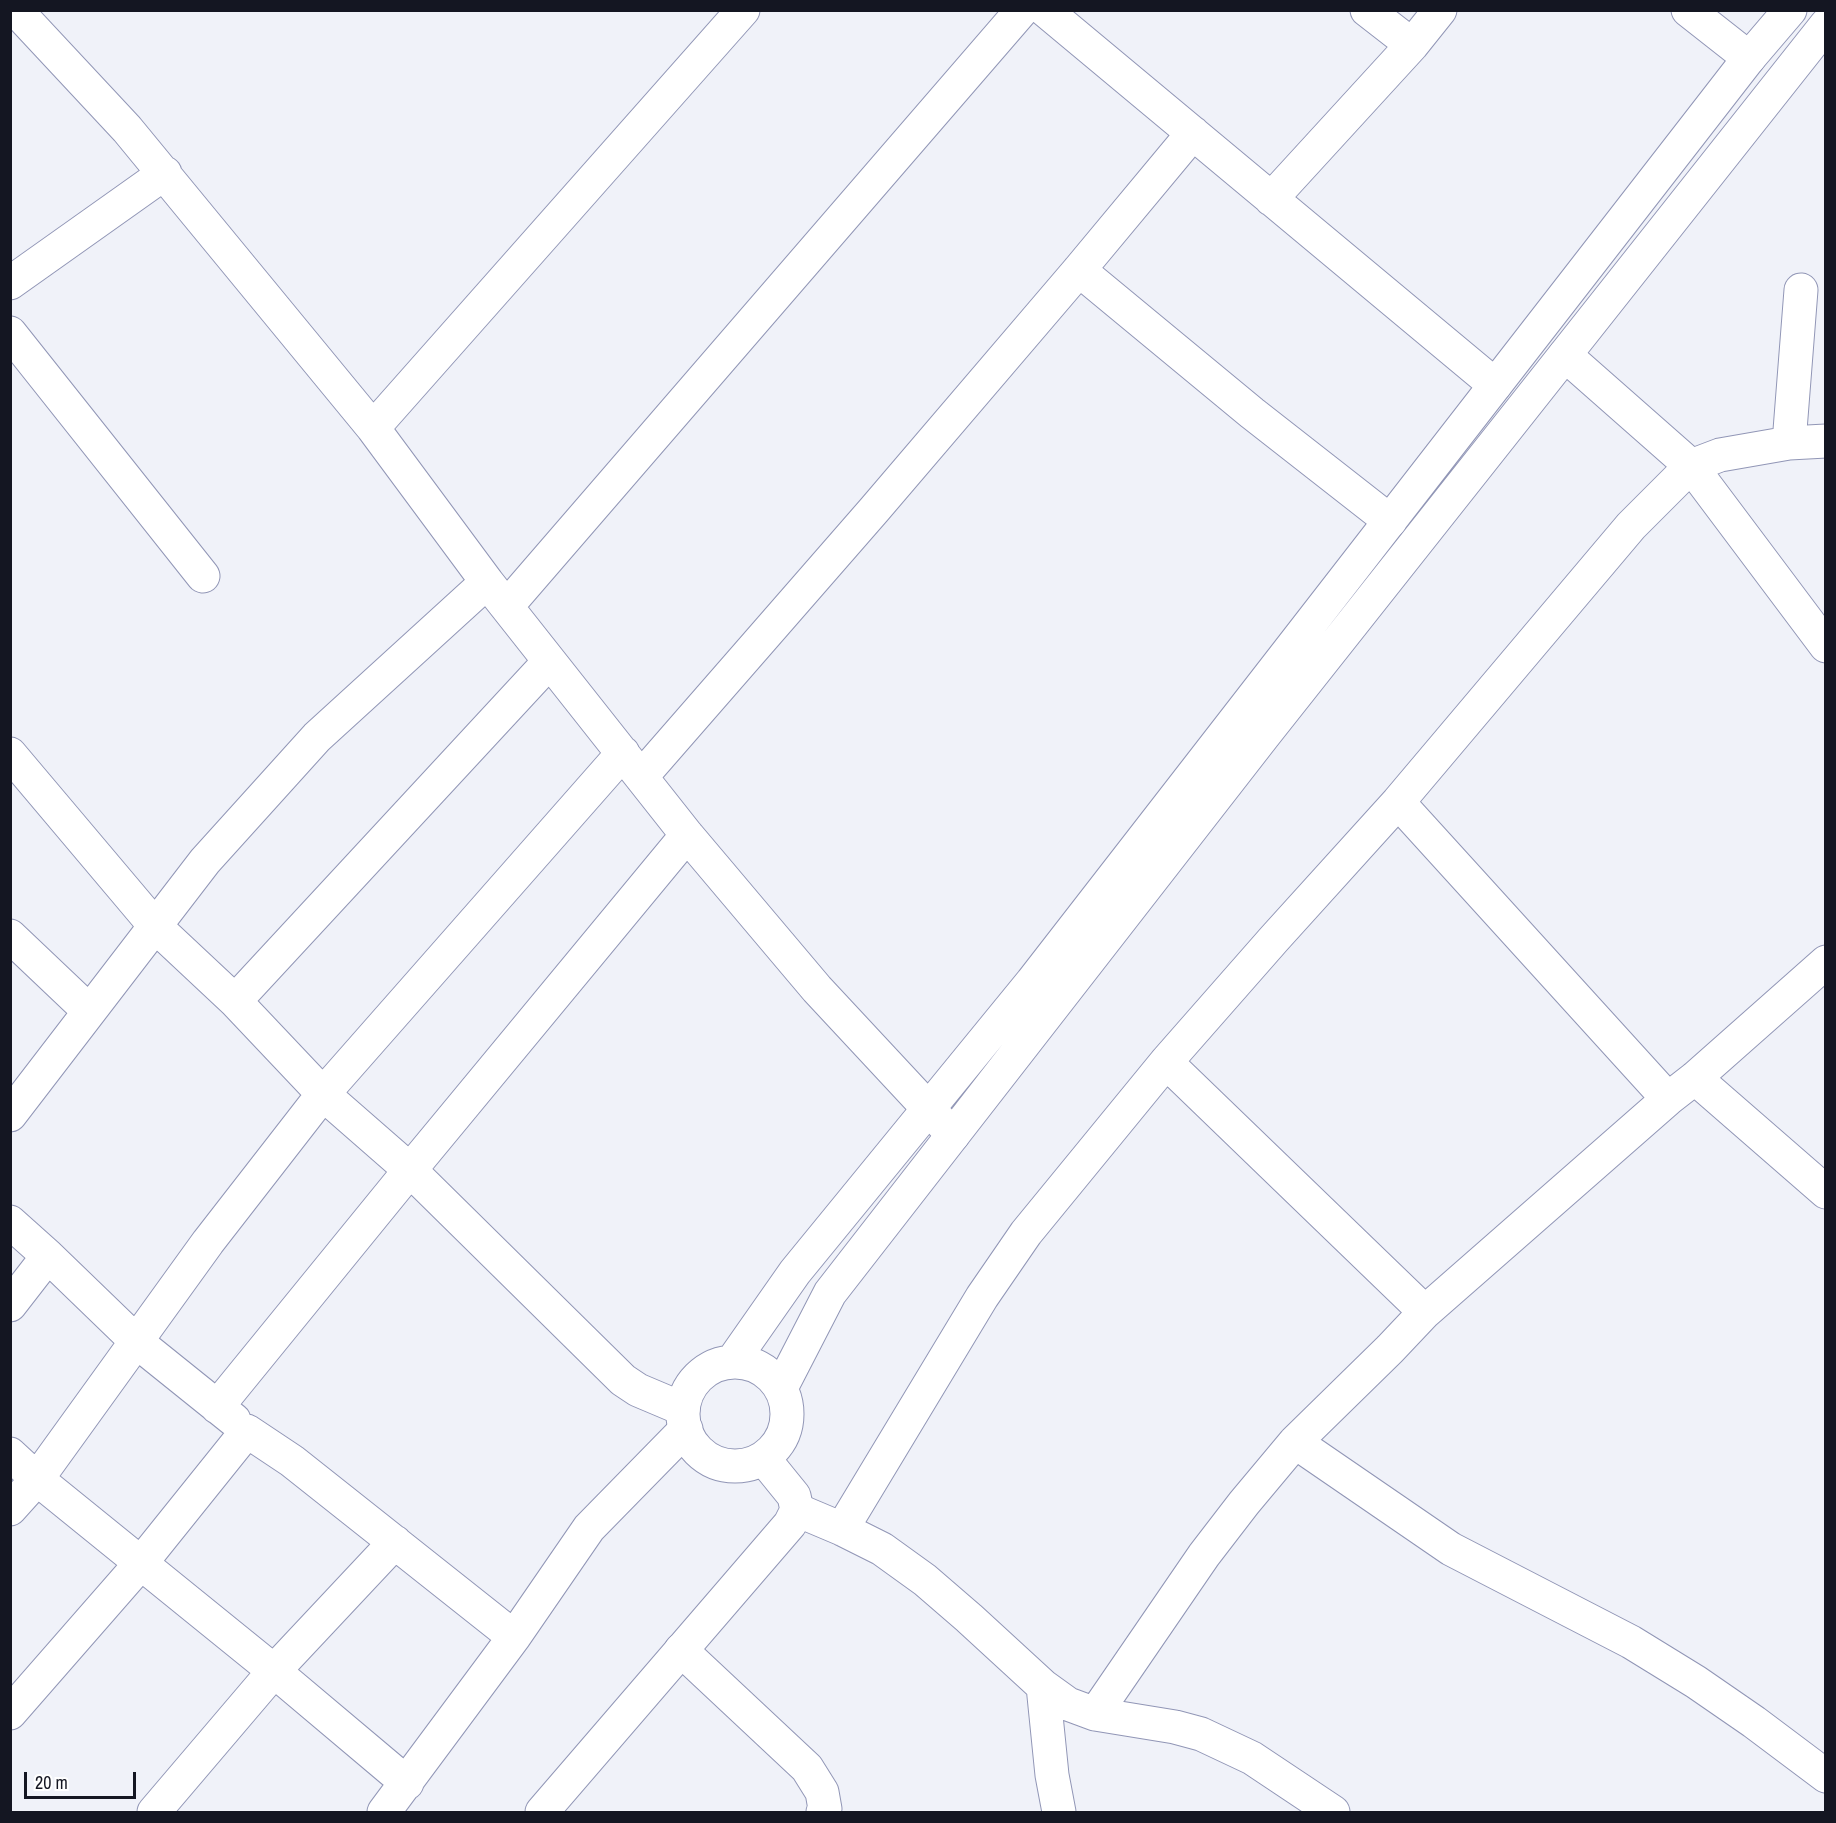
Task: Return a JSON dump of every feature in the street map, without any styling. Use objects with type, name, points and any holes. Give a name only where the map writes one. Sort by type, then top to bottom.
[{"type":"street","points":[[16,10],[165,173],[373,428],[549,662],[687,835],[817,989],[953,1135]]},
{"type":"street","points":[[373,428],[744,10]]},
{"type":"street","points":[[10,1115],[205,861],[317,737],[497,594],[1022,10]]},
{"type":"street","points":[[1046,10],[1495,385]]},
{"type":"street","points":[[1367,10],[1412,45]]},
{"type":"street","points":[[1271,199],[1412,45],[1440,10]]},
{"type":"street","points":[[1688,10],[1749,58]]},
{"type":"street","points":[[732,1362],[795,1272],[1039,972],[1749,58],[1790,10]]},
{"type":"street","points":[[781,1388],[830,1293],[1264,735],[1826,25]]},
{"type":"street","points":[[10,1509],[37,1479],[208,1242],[323,1094],[866,519],[1079,270],[1192,133]]},
{"type":"street","points":[[10,283],[165,173]]},
{"type":"street","points":[[1079,270],[1252,413],[1390,521]]},
{"type":"street","points":[[1790,443],[1801,290]]},
{"type":"street","points":[[10,333],[203,576]]},
{"type":"street","points":[[1565,355],[1691,466],[1826,646]]},
{"type":"street","points":[[842,1528],[982,1297],[1026,1233],[1166,1062],[1398,802],[1631,525],[1691,466],[1720,455],[1790,443],[1826,441]]},
{"type":"street","points":[[235,1001],[549,662]]},
{"type":"street","points":[[10,754],[156,927],[235,1001],[323,1094],[410,1170],[623,1380],[684,1419]]},
{"type":"street","points":[[1398,802],[1668,1098]]},
{"type":"street","points":[[217,1407],[687,835]]},
{"type":"street","points":[[10,936],[89,1011]]},
{"type":"street","points":[[1095,1714],[1204,1555],[1295,1442],[1425,1312],[1826,962]]},
{"type":"street","points":[[1166,1062],[1425,1312]]},
{"type":"street","points":[[1695,1078],[1826,1192]]},
{"type":"street","points":[[10,1222],[136,1342],[247,1431],[292,1461],[514,1637]]},
{"type":"street","points":[[10,1305],[48,1256]]},
{"type":"street","points":[[732,1362],[750,1364],[766,1371],[781,1388],[788,1419],[778,1446],[764,1460],[740,1467],[724,1466],[698,1451],[690,1443],[684,1419],[684,1402],[693,1382],[709,1368],[732,1362]]},
{"type":"street","points":[[384,1812],[514,1637],[589,1528],[684,1419]]},
{"type":"street","points":[[10,1713],[141,1563],[247,1431]]},
{"type":"street","points":[[1295,1442],[1451,1549],[1631,1642],[1696,1682],[1826,1776]]},
{"type":"street","points":[[10,1454],[37,1479],[274,1671],[407,1783]]},
{"type":"street","points":[[542,1812],[790,1524],[797,1510],[794,1496],[764,1460]]},
{"type":"street","points":[[797,1510],[842,1528],[882,1549],[925,1580],[1043,1686],[1068,1704],[1095,1714],[1175,1727],[1209,1738],[1251,1758],[1333,1812]]},
{"type":"street","points":[[154,1812],[274,1671],[395,1542]]},
{"type":"street","points":[[681,1650],[807,1768],[822,1792],[825,1809],[823,1812]]},
{"type":"street","points":[[1043,1686],[1052,1775],[1059,1812]]}]
